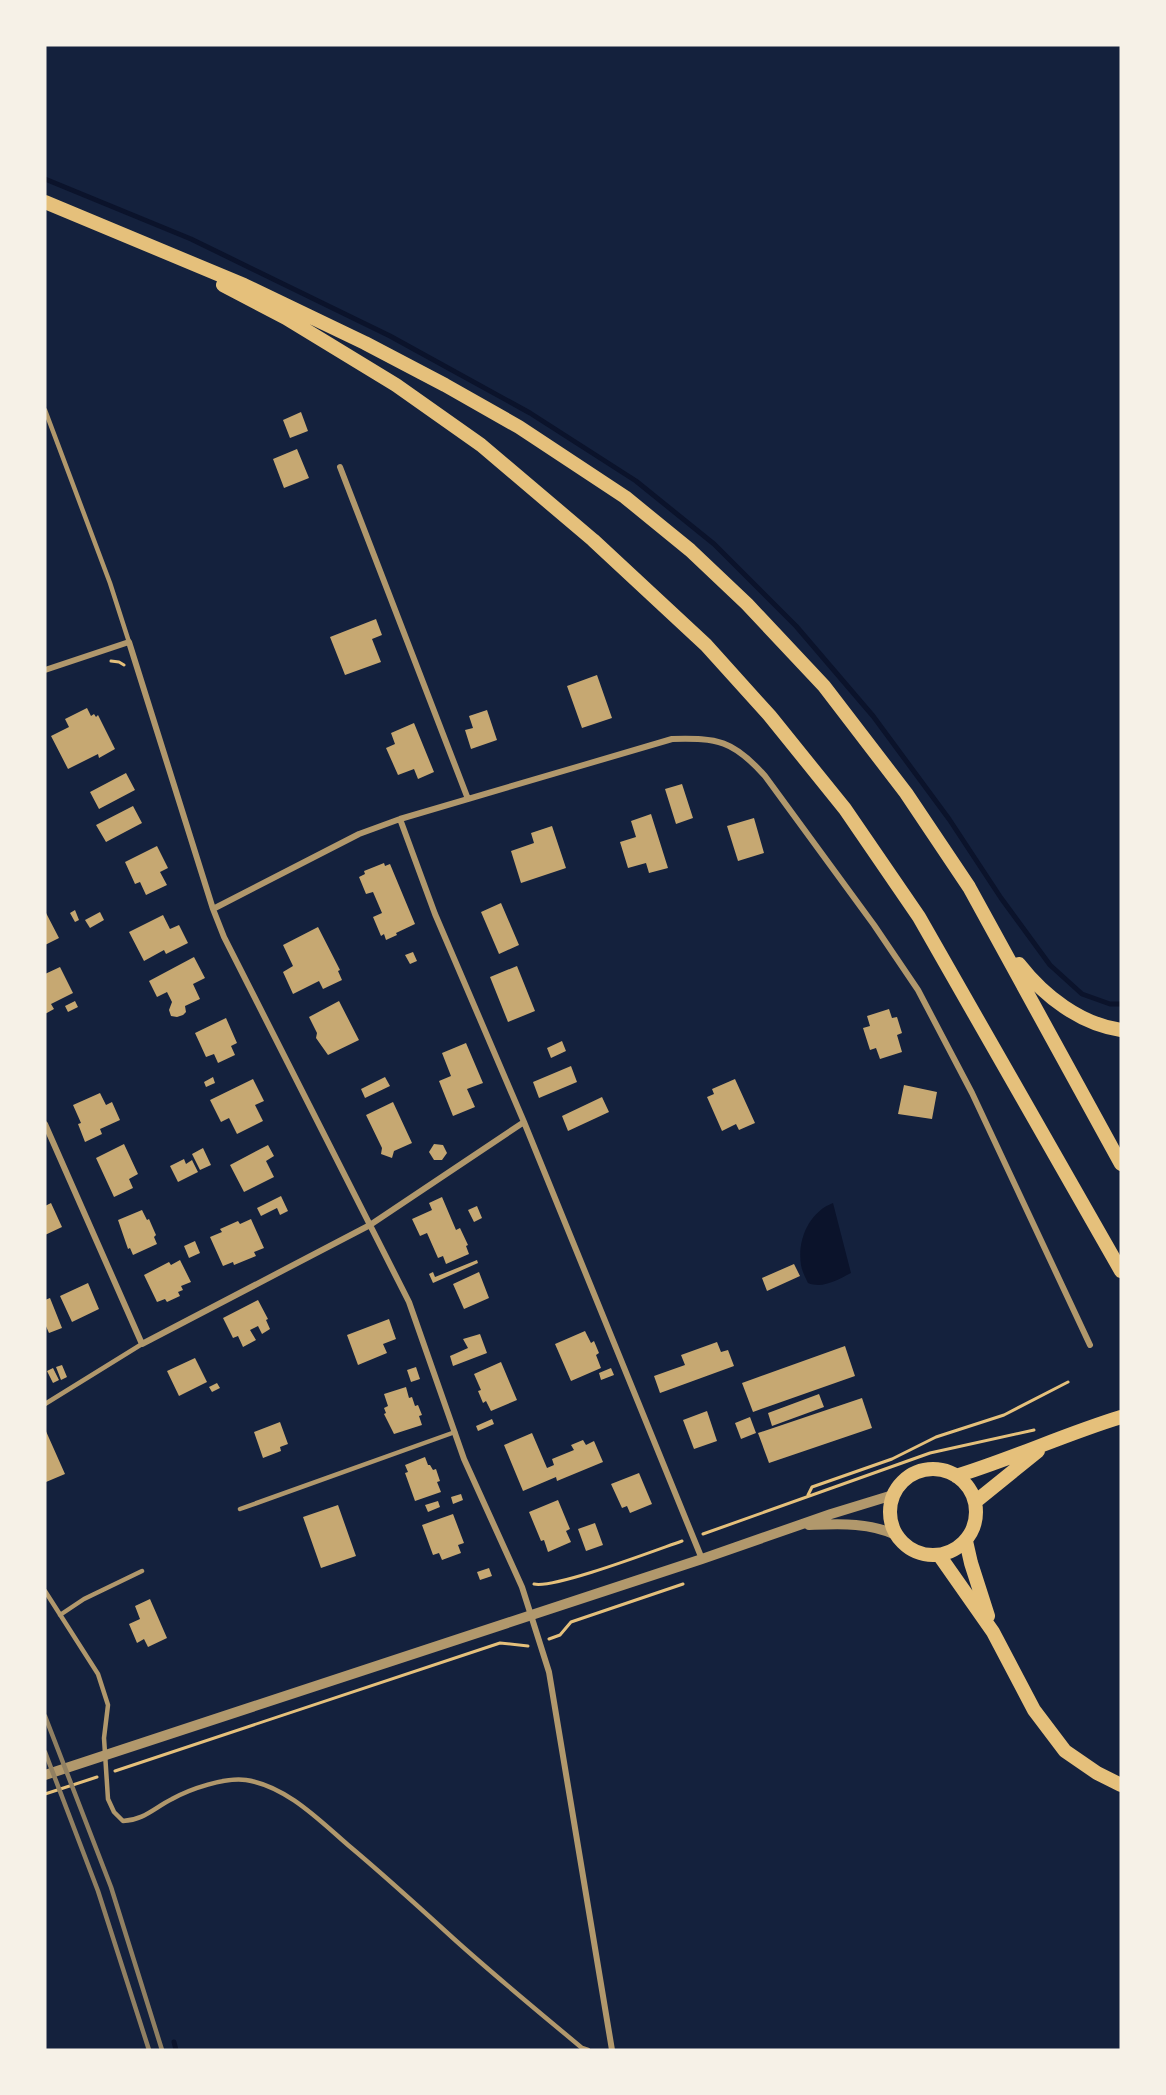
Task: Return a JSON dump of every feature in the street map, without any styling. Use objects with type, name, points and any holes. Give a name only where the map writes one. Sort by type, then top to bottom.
[{"type":"main road","points":[[45,202],[244,285],[375,348],[519,427],[635,505],[690,550],[747,604],[824,686],[906,793],[969,887],[1121,1164]]},
{"type":"main road","points":[[136,240],[286,318],[396,385],[454,425],[481,445],[593,540],[706,645],[770,716],[844,809],[919,917],[1121,1271]]},
{"type":"main road","points":[[997,936],[1047,995],[1080,1016],[1110,1029],[1121,1030]]},
{"type":"main road","points":[[956,1476],[1121,1417]]},
{"type":"main road","points":[[975,1502],[1049,1442]]},
{"type":"main road","points":[[936,1469],[956,1476],[970,1489],[975,1502],[976,1516],[973,1529],[966,1541],[954,1550],[939,1555],[916,1552],[904,1545],[896,1534],[890,1512],[893,1495],[900,1484],[910,1475],[923,1470],[936,1469]]},
{"type":"main road","points":[[966,1541],[993,1632]]},
{"type":"main road","points":[[939,1555],[993,1632],[1034,1710],[1065,1750],[1097,1773],[1121,1785]]},
{"type":"street","points":[[340,467],[468,798]]},
{"type":"street","points":[[45,670],[129,642],[213,909],[224,937],[409,1302],[476,1488],[522,1587],[549,1672],[612,2050]]},
{"type":"street","points":[[213,909],[359,834],[400,819],[672,739],[706,739],[731,745],[748,757],[765,776],[918,990],[972,1093],[1090,1345]]},
{"type":"street","points":[[400,819],[435,914],[524,1122],[702,1559]]},
{"type":"street","points":[[45,1124],[142,1344],[370,1225],[524,1122]]},
{"type":"street","points":[[45,1775],[893,1495]]},
{"type":"street","points":[[803,1525],[851,1524],[883,1529],[896,1534]]},
{"type":"lane","points":[[45,410],[110,583],[129,642]]},
{"type":"lane","points":[[45,1404],[142,1344]]},
{"type":"lane","points":[[240,1509],[454,1432]]},
{"type":"lane","points":[[60,1614],[84,1599],[142,1571]]},
{"type":"lane","points":[[45,1591],[98,1674],[108,1705],[104,1738],[108,1799],[114,1812],[123,1821],[135,1820],[152,1812],[170,1799],[206,1786],[244,1780],[272,1787],[308,1810],[397,1886],[500,1980],[582,2048],[588,2050]]},
{"type":"path","points":[[1037,1430],[930,1453],[808,1497],[812,1487],[892,1459],[936,1437],[1004,1415],[1068,1382]]},
{"type":"path","points":[[532,1583],[539,1585],[555,1582],[557,1588]]},
{"type":"path","points":[[549,1639],[560,1635],[572,1622],[683,1584]]},
{"type":"path","points":[[175,1751],[500,1643],[530,1646]]},
{"type":"water","points":[[833,1203],[851,1273],[830,1283],[814,1285],[808,1283],[801,1267],[803,1237],[806,1228],[817,1213]]},
{"type":"building","points":[[301,412],[308,431],[290,438],[283,420]]},
{"type":"building","points":[[297,449],[309,478],[284,488],[273,459]]},
{"type":"building","points":[[376,619],[382,635],[372,639],[381,662],[345,675],[330,637]]},
{"type":"building","points":[[597,675],[612,718],[582,728],[567,686]]},
{"type":"building","points":[[87,708],[91,716],[98,715],[115,749],[99,758],[98,754],[68,769],[51,736],[69,727],[65,719]]},
{"type":"building","points":[[487,710],[497,740],[471,749],[465,730],[473,728],[469,716]]},
{"type":"building","points":[[414,723],[434,772],[418,779],[414,769],[398,775],[386,748],[395,744],[391,733]]},
{"type":"building","points":[[126,773],[135,790],[99,809],[90,792]]},
{"type":"building","points":[[682,784],[693,818],[676,824],[665,789]]},
{"type":"building","points":[[133,806],[142,823],[106,842],[96,825]]},
{"type":"building","points":[[651,814],[668,868],[649,873],[646,863],[628,868],[620,842],[636,837],[631,821]]},
{"type":"building","points":[[754,818],[764,853],[738,861],[727,826]]},
{"type":"building","points":[[552,826],[566,868],[521,883],[511,851],[534,843],[531,833]]},
{"type":"building","points":[[157,846],[168,868],[160,872],[167,885],[146,895],[140,882],[135,884],[125,862]]},
{"type":"building","points":[[384,863],[385,866],[390,864],[415,924],[386,940],[384,934],[381,936],[373,917],[382,913],[373,892],[366,894],[359,877],[365,874],[364,871]]},
{"type":"building","points":[[501,903],[519,945],[499,954],[481,912]]},
{"type":"building","points":[[75,910],[79,920],[75,922],[70,913]]},
{"type":"building","points":[[45,911],[59,938],[45,945]]},
{"type":"building","points":[[100,912],[104,920],[90,928],[85,920]]},
{"type":"building","points":[[163,915],[170,929],[179,925],[188,943],[166,954],[164,950],[144,961],[129,932]]},
{"type":"building","points":[[318,927],[340,970],[338,971],[342,980],[323,989],[319,981],[293,994],[283,972],[293,966],[283,945]]},
{"type":"building","points":[[413,952],[417,961],[410,964],[405,955]]},
{"type":"building","points":[[194,957],[205,978],[193,984],[200,999],[185,1006],[186,1012],[183,1015],[171,1016],[169,1010],[172,1002],[167,992],[157,997],[149,981]]},
{"type":"building","points":[[517,966],[535,1011],[508,1022],[490,977]]},
{"type":"building","points":[[60,967],[73,993],[51,1004],[54,1009],[45,1014],[45,974]]},
{"type":"building","points":[[75,1001],[78,1007],[68,1012],[65,1006]]},
{"type":"building","points":[[339,1001],[359,1040],[328,1055],[316,1038],[317,1033],[309,1017]]},
{"type":"building","points":[[889,1009],[892,1018],[897,1017],[902,1033],[897,1035],[902,1052],[880,1059],[876,1048],[870,1050],[863,1028],[870,1026],[867,1016]]},
{"type":"building","points":[[226,1018],[237,1043],[231,1046],[235,1055],[218,1063],[214,1054],[206,1057],[195,1033]]},
{"type":"building","points":[[562,1041],[566,1051],[551,1058],[547,1048]]},
{"type":"building","points":[[466,1043],[483,1083],[467,1089],[475,1107],[453,1116],[439,1081],[451,1076],[442,1053]]},
{"type":"building","points":[[571,1066],[577,1082],[539,1098],[533,1082]]},
{"type":"building","points":[[213,1077],[215,1083],[206,1087],[204,1082]]},
{"type":"building","points":[[385,1077],[390,1086],[365,1098],[361,1089]]},
{"type":"building","points":[[253,1079],[264,1101],[255,1105],[263,1121],[237,1134],[229,1118],[221,1122],[210,1100]]},
{"type":"building","points":[[735,1079],[755,1123],[739,1130],[736,1124],[722,1131],[707,1097],[714,1094],[712,1089]]},
{"type":"building","points":[[904,1085],[937,1092],[932,1119],[898,1114]]},
{"type":"building","points":[[100,1093],[106,1105],[112,1102],[120,1120],[100,1129],[102,1134],[85,1142],[78,1124],[81,1123],[73,1105]]},
{"type":"building","points":[[602,1097],[609,1112],[568,1131],[562,1116]]},
{"type":"building","points":[[393,1102],[412,1143],[394,1151],[392,1158],[381,1154],[382,1148],[366,1115]]},
{"type":"building","points":[[124,1144],[138,1174],[129,1179],[133,1188],[114,1197],[96,1158]]},
{"type":"building","points":[[434,1144],[443,1145],[447,1153],[442,1160],[434,1160],[429,1152]]},
{"type":"building","points":[[268,1145],[274,1156],[266,1161],[274,1177],[244,1192],[230,1165]]},
{"type":"building","points":[[203,1148],[211,1165],[200,1170],[192,1154]]},
{"type":"building","points":[[184,1159],[186,1164],[192,1160],[198,1172],[178,1182],[170,1166]]},
{"type":"building","points":[[281,1196],[288,1211],[280,1215],[277,1208],[261,1216],[257,1208]]},
{"type":"building","points":[[442,1197],[456,1230],[460,1228],[468,1245],[466,1246],[469,1254],[446,1264],[443,1256],[438,1258],[427,1233],[420,1236],[412,1219],[432,1210],[429,1203]]},
{"type":"building","points":[[51,1203],[62,1227],[45,1235],[45,1206]]},
{"type":"building","points":[[477,1206],[482,1218],[474,1222],[468,1210]]},
{"type":"building","points":[[142,1210],[147,1220],[149,1219],[157,1244],[133,1255],[130,1248],[128,1249],[118,1220]]},
{"type":"building","points":[[251,1219],[264,1248],[254,1252],[256,1256],[234,1265],[233,1262],[223,1266],[210,1237],[222,1232],[220,1229],[238,1221],[240,1224]]},
{"type":"building","points":[[195,1241],[200,1253],[189,1258],[184,1246]]},
{"type":"building","points":[[180,1260],[191,1282],[181,1286],[183,1290],[178,1292],[180,1296],[167,1302],[165,1299],[157,1302],[144,1275],[169,1262],[171,1265]]},
{"type":"building","points":[[477,1260],[478,1263],[433,1283],[429,1274],[433,1272],[435,1277]]},
{"type":"building","points":[[794,1264],[800,1276],[767,1291],[762,1278]]},
{"type":"building","points":[[479,1272],[489,1298],[464,1309],[453,1284]]},
{"type":"building","points":[[88,1283],[99,1309],[72,1322],[60,1296]]},
{"type":"building","points":[[50,1298],[62,1328],[49,1333],[45,1324],[45,1300]]},
{"type":"building","points":[[258,1300],[268,1319],[266,1320],[270,1329],[262,1334],[258,1326],[250,1330],[256,1340],[243,1347],[238,1336],[233,1338],[223,1318]]},
{"type":"building","points":[[389,1319],[396,1339],[383,1344],[387,1353],[358,1365],[347,1335]]},
{"type":"building","points":[[585,1331],[591,1343],[594,1341],[599,1353],[596,1355],[601,1368],[571,1381],[555,1344]]},
{"type":"building","points":[[480,1334],[487,1353],[453,1366],[450,1356],[468,1348],[463,1339]]},
{"type":"building","points":[[717,1342],[721,1352],[728,1350],[734,1366],[660,1393],[654,1376],[685,1365],[681,1355]]},
{"type":"building","points":[[845,1346],[855,1376],[753,1412],[742,1383]]},
{"type":"building","points":[[195,1358],[207,1382],[179,1396],[167,1371]]},
{"type":"building","points":[[501,1362],[517,1400],[491,1411],[486,1401],[483,1403],[478,1391],[481,1390],[474,1374]]},
{"type":"building","points":[[62,1365],[67,1377],[61,1380],[56,1367]]},
{"type":"building","points":[[416,1367],[420,1379],[411,1382],[407,1370]]},
{"type":"building","points":[[53,1368],[59,1380],[53,1383],[47,1371]]},
{"type":"building","points":[[611,1368],[614,1375],[601,1380],[599,1373]]},
{"type":"building","points":[[217,1383],[220,1388],[212,1392],[209,1387]]},
{"type":"building","points":[[406,1387],[409,1398],[412,1397],[415,1406],[418,1405],[422,1415],[419,1416],[422,1425],[394,1434],[384,1414],[386,1413],[384,1408],[388,1406],[384,1394]]},
{"type":"building","points":[[819,1394],[824,1407],[772,1426],[768,1413]]},
{"type":"building","points":[[862,1398],[872,1428],[769,1463],[758,1433]]},
{"type":"building","points":[[707,1411],[717,1441],[694,1449],[683,1420]]},
{"type":"building","points":[[750,1417],[756,1433],[741,1439],[735,1423]]},
{"type":"building","points":[[492,1419],[494,1424],[478,1431],[476,1426]]},
{"type":"building","points":[[280,1422],[288,1444],[280,1447],[281,1451],[263,1458],[254,1432]]},
{"type":"building","points":[[45,1429],[65,1474],[46,1482],[45,1479]]},
{"type":"building","points":[[532,1433],[547,1468],[554,1465],[552,1459],[574,1450],[571,1445],[583,1440],[586,1445],[594,1441],[603,1462],[557,1481],[556,1477],[523,1491],[504,1445]]},
{"type":"building","points":[[425,1457],[428,1465],[433,1470],[436,1469],[441,1492],[415,1501],[405,1473],[408,1472],[405,1465]]},
{"type":"building","points":[[639,1473],[652,1504],[630,1513],[627,1506],[622,1508],[611,1484]]},
{"type":"building","points":[[461,1494],[463,1500],[453,1504],[451,1497]]},
{"type":"building","points":[[558,1500],[570,1529],[566,1531],[571,1542],[548,1552],[529,1512]]},
{"type":"building","points":[[438,1501],[440,1507],[428,1512],[425,1505]]},
{"type":"building","points":[[338,1505],[356,1556],[321,1568],[303,1517]]},
{"type":"building","points":[[453,1514],[464,1543],[458,1545],[461,1553],[442,1560],[439,1553],[433,1555],[422,1525]]},
{"type":"building","points":[[595,1523],[603,1545],[586,1551],[578,1529]]},
{"type":"building","points":[[489,1568],[492,1576],[480,1580],[477,1572]]},
{"type":"building","points":[[150,1599],[167,1638],[148,1647],[144,1639],[137,1643],[129,1624],[140,1619],[135,1606]]},
{"type":"waterway","points":[[45,179],[191,239],[390,336],[530,413],[636,481],[714,544],[796,626],[873,716],[949,819],[1001,898],[1050,965],[1082,994],[1110,1004],[1121,1004]]},
{"type":"waterway","points":[[174,2042],[176,2050]]},
{"type":"railway","points":[[45,1716],[111,1887],[162,2050]]},
{"type":"railway","points":[[45,1752],[98,1891],[149,2050]]}]
